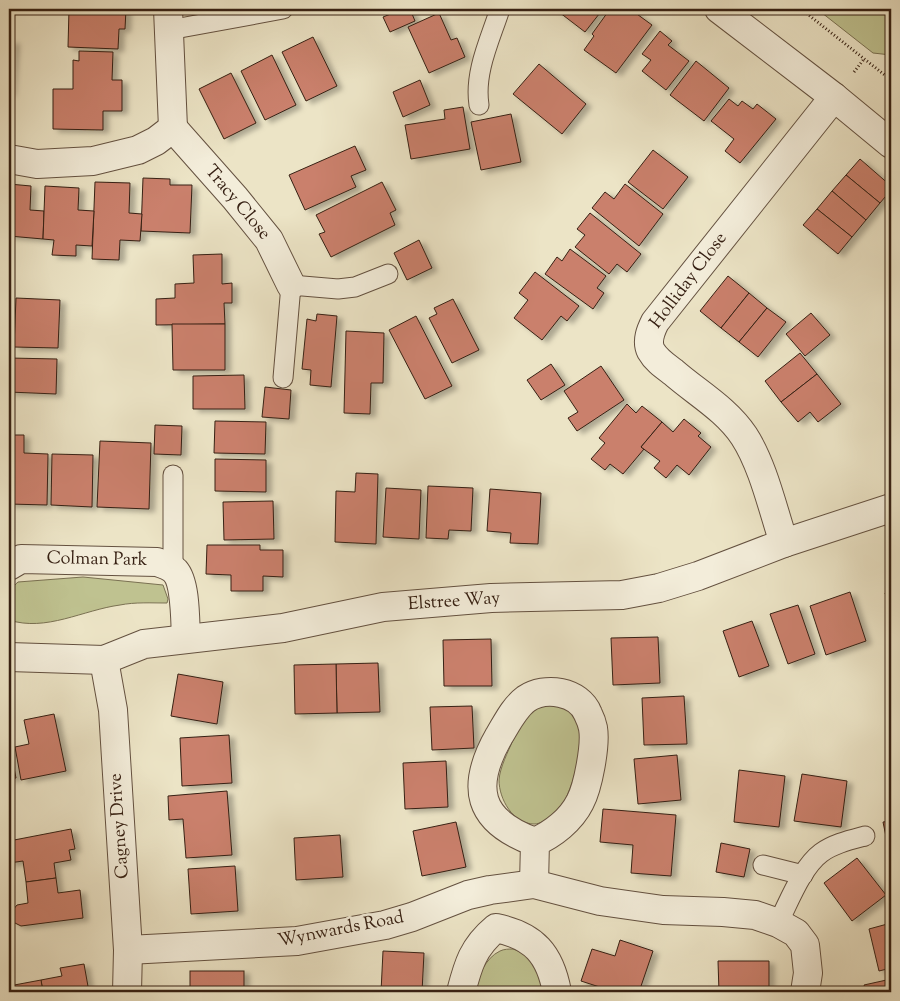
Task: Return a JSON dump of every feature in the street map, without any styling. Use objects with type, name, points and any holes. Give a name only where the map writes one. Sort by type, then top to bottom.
[{"type":"street","points":[[719,9],[834,97],[891,144]]},
{"type":"street","points":[[9,159],[37,164],[93,161],[138,150],[156,141],[173,128],[168,20]]},
{"type":"street","name":"Holliday Close","points":[[784,543],[755,456],[744,437],[732,420],[660,362],[650,350],[650,334],[656,322],[834,97]]},
{"type":"street","name":"Tracy Close","points":[[173,128],[235,198],[269,240],[290,285]]},
{"type":"street","name":"Elstree Way","points":[[9,657],[104,660],[144,644],[283,628],[383,607],[492,598],[622,595],[659,588],[698,576],[784,543],[891,508]]},
{"type":"street","name":"Colman Park","points":[[9,566],[21,559],[157,562],[173,570],[181,583],[186,638]]},
{"type":"street","name":"Cagney Drive","points":[[104,660],[113,710],[128,950],[127,992]]},
{"type":"street","points":[[542,692],[557,692],[575,698],[587,711],[593,728],[594,744],[580,802],[568,819],[555,831],[535,842],[518,836],[505,827],[493,814],[484,800],[481,786],[483,770],[490,752],[514,711],[527,699],[542,692]]},
{"type":"street","points":[[534,884],[535,842]]},
{"type":"street","name":"Wynwards Road","points":[[128,950],[297,942],[385,925],[412,917],[468,895],[534,884],[600,901],[663,910],[755,915],[778,923],[796,933],[805,945],[808,973],[805,992]]},
{"type":"street","points":[[490,890],[496,928]]},
{"type":"street","points":[[461,992],[473,953],[485,937],[496,928]]},
{"type":"street","points":[[496,928],[514,932],[527,939],[539,950],[550,964],[557,992]]},
{"type":"lane","points":[[168,20],[283,9]]},
{"type":"lane","points":[[479,105],[478,81],[481,65],[500,9]]},
{"type":"lane","points":[[283,378],[290,285],[338,289],[354,287],[388,274]]},
{"type":"lane","points":[[173,570],[174,476]]},
{"type":"lane","points":[[778,923],[811,862],[822,852],[840,843],[865,836]]},
{"type":"lane","points":[[763,865],[803,875]]},
{"type":"path","points":[[801,9],[891,80]]},
{"type":"path","points":[[887,77],[891,73]]},
{"type":"green space","points":[[817,9],[891,9],[891,55],[873,53]]},
{"type":"green space","points":[[83,577],[163,585],[168,599],[167,603],[126,604],[51,622],[23,623],[9,620],[10,595],[18,582]]},
{"type":"green space","points":[[551,703],[565,707],[583,724],[578,762],[570,789],[560,806],[552,815],[539,823],[526,823],[514,815],[505,802],[500,787],[500,775],[519,726],[528,711],[536,705]]},
{"type":"green space","points":[[513,949],[528,956],[536,966],[547,992],[474,992],[480,974],[490,958],[502,950]]},
{"type":"building","points":[[69,9],[126,9],[125,29],[119,29],[118,49],[68,47]]},
{"type":"building","points":[[403,9],[410,9],[415,21],[390,32],[383,17]]},
{"type":"building","points":[[555,9],[603,9],[585,32]]},
{"type":"building","points":[[610,9],[630,9],[652,25],[616,73],[584,50],[594,36],[592,34]]},
{"type":"building","points":[[439,13],[451,40],[457,38],[465,57],[429,73],[408,27]]},
{"type":"building","points":[[660,31],[672,41],[668,45],[689,61],[666,90],[642,71],[651,60],[642,54]]},
{"type":"building","points":[[313,37],[337,86],[306,101],[282,52]]},
{"type":"building","points":[[9,41],[14,41],[10,93],[9,93]]},
{"type":"building","points":[[79,51],[113,52],[112,80],[122,80],[122,111],[103,111],[103,130],[53,129],[53,89],[73,89],[73,60],[79,61]]},
{"type":"building","points":[[272,55],[296,105],[265,120],[241,71]]},
{"type":"building","points":[[696,61],[729,88],[704,121],[670,95]]},
{"type":"building","points":[[539,64],[586,104],[562,134],[513,94]]},
{"type":"building","points":[[231,73],[256,123],[224,139],[199,89]]},
{"type":"building","points":[[420,80],[430,105],[403,117],[393,92]]},
{"type":"building","points":[[729,99],[738,106],[742,101],[753,109],[757,104],[776,119],[740,163],[725,151],[734,139],[711,121]]},
{"type":"building","points":[[463,107],[470,149],[411,159],[405,125],[445,119],[444,110]]},
{"type":"building","points":[[511,114],[521,162],[481,170],[471,122]]},
{"type":"building","points":[[355,146],[366,170],[351,176],[356,187],[305,210],[289,175]]},
{"type":"building","points":[[653,150],[688,177],[663,209],[628,182]]},
{"type":"building","points":[[860,159],[891,186],[891,190],[880,203],[846,175]]},
{"type":"building","points":[[846,175],[880,203],[866,220],[832,191]]},
{"type":"building","points":[[143,178],[170,179],[170,185],[192,185],[190,233],[141,231]]},
{"type":"building","points":[[95,182],[130,183],[129,213],[142,214],[140,241],[120,240],[119,260],[92,259]]},
{"type":"building","points":[[382,182],[396,210],[390,213],[395,225],[331,257],[319,234],[325,232],[316,215]]},
{"type":"building","points":[[9,184],[31,186],[30,210],[44,211],[43,239],[9,236]]},
{"type":"building","points":[[625,184],[663,214],[639,246],[592,208],[605,192],[614,199]]},
{"type":"building","points":[[45,186],[79,188],[78,210],[94,211],[92,246],[76,245],[76,256],[52,255],[54,240],[43,239]]},
{"type":"building","points":[[832,191],[866,220],[852,237],[817,209]]},
{"type":"building","points":[[817,209],[852,237],[838,254],[803,225]]},
{"type":"building","points":[[590,213],[641,254],[627,272],[617,264],[609,274],[575,247],[585,235],[577,229]]},
{"type":"building","points":[[419,240],[432,268],[407,280],[394,253]]},
{"type":"building","points":[[570,249],[606,276],[597,288],[604,293],[593,309],[545,274],[557,257],[562,261]]},
{"type":"building","points":[[222,254],[222,284],[232,283],[232,303],[224,303],[225,324],[156,325],[156,299],[175,298],[175,284],[194,283],[193,255]]},
{"type":"building","points":[[535,272],[579,306],[567,321],[561,316],[542,340],[514,318],[528,300],[519,293]]},
{"type":"building","points":[[728,276],[749,293],[721,328],[700,311]]},
{"type":"building","points":[[749,293],[767,308],[739,342],[721,328]]},
{"type":"building","points":[[16,298],[60,300],[58,348],[14,347]]},
{"type":"building","points":[[453,299],[479,350],[452,363],[429,318],[437,314],[434,308]]},
{"type":"building","points":[[767,308],[786,322],[758,357],[739,342]]},
{"type":"building","points":[[811,313],[830,335],[805,356],[786,334]]},
{"type":"building","points":[[317,314],[337,316],[331,387],[310,385],[311,370],[302,369],[307,319],[316,321]]},
{"type":"building","points":[[416,316],[452,386],[425,399],[389,330]]},
{"type":"building","points":[[172,324],[225,324],[225,370],[173,370]]},
{"type":"building","points":[[346,331],[384,333],[383,383],[371,383],[370,414],[344,413]]},
{"type":"building","points":[[800,353],[817,374],[781,402],[765,381]]},
{"type":"building","points":[[9,358],[57,359],[56,394],[9,392]]},
{"type":"building","points":[[551,364],[565,385],[541,400],[527,380]]},
{"type":"building","points":[[601,366],[624,400],[577,431],[568,418],[578,412],[564,391]]},
{"type":"building","points":[[817,374],[841,404],[818,422],[810,412],[798,422],[781,402]]},
{"type":"building","points":[[244,375],[245,409],[193,409],[193,376]]},
{"type":"building","points":[[265,387],[291,390],[289,419],[262,417]]},
{"type":"building","points":[[627,404],[636,413],[642,406],[662,422],[641,447],[644,449],[623,474],[610,464],[605,470],[591,459],[605,443],[599,438]]},
{"type":"building","points":[[684,419],[701,433],[698,436],[711,447],[689,475],[677,465],[666,478],[654,468],[660,461],[641,447],[662,422],[673,432]]},
{"type":"building","points":[[215,421],[266,422],[265,454],[214,453]]},
{"type":"building","points":[[155,425],[182,426],[181,455],[154,454]]},
{"type":"building","points":[[9,435],[24,435],[24,453],[48,454],[47,505],[9,504]]},
{"type":"building","points":[[100,441],[151,443],[149,509],[97,507]]},
{"type":"building","points":[[52,454],[93,455],[92,507],[51,505]]},
{"type":"building","points":[[215,459],[266,460],[266,492],[215,491]]},
{"type":"building","points":[[356,473],[378,474],[376,544],[335,542],[336,491],[355,492]]},
{"type":"building","points":[[428,486],[473,488],[471,531],[449,530],[448,539],[426,538]]},
{"type":"building","points":[[386,488],[421,490],[419,539],[383,537]]},
{"type":"building","points":[[490,489],[541,493],[538,544],[510,543],[511,533],[487,531]]},
{"type":"building","points":[[273,501],[274,539],[224,540],[223,502]]},
{"type":"building","points":[[207,545],[260,545],[260,550],[283,550],[283,577],[263,576],[263,591],[231,591],[231,575],[206,574]]},
{"type":"building","points":[[891,590],[891,609],[885,593]]},
{"type":"building","points":[[850,592],[866,641],[826,655],[810,606]]},
{"type":"building","points":[[798,605],[815,654],[788,664],[770,614]]},
{"type":"building","points":[[752,621],[769,666],[739,677],[723,631]]},
{"type":"building","points":[[658,637],[660,683],[613,685],[611,638]]},
{"type":"building","points":[[491,639],[492,686],[444,686],[443,640]]},
{"type":"building","points":[[378,663],[380,712],[337,713],[336,664]]},
{"type":"building","points":[[336,664],[337,713],[295,714],[294,665]]},
{"type":"building","points":[[178,674],[223,682],[217,724],[171,716]]},
{"type":"building","points":[[684,696],[687,744],[644,745],[642,698]]},
{"type":"building","points":[[472,706],[474,748],[432,750],[430,707]]},
{"type":"building","points":[[54,714],[66,771],[21,780],[15,747],[29,744],[24,720]]},
{"type":"building","points":[[229,735],[232,783],[182,786],[180,738]]},
{"type":"building","points":[[9,743],[16,778],[9,779]]},
{"type":"building","points":[[677,755],[681,800],[638,804],[634,759]]},
{"type":"building","points":[[446,761],[448,807],[405,809],[403,763]]},
{"type":"building","points":[[739,770],[785,776],[779,827],[734,822]]},
{"type":"building","points":[[802,774],[847,781],[841,827],[794,821]]},
{"type":"building","points":[[227,791],[232,855],[186,858],[183,819],[169,820],[168,796]]},
{"type":"building","points":[[603,809],[676,815],[671,876],[631,873],[633,845],[600,842]]},
{"type":"building","points":[[891,821],[891,850],[889,851],[883,822]]},
{"type":"building","points":[[456,822],[466,867],[422,876],[413,831]]},
{"type":"building","points":[[71,829],[75,849],[69,850],[71,860],[54,863],[56,878],[26,882],[23,861],[9,863],[9,841]]},
{"type":"building","points":[[340,835],[343,877],[296,880],[294,838]]},
{"type":"building","points":[[721,843],[750,849],[744,877],[716,872]]},
{"type":"building","points":[[857,858],[886,895],[852,921],[824,883]]},
{"type":"building","points":[[235,866],[238,911],[191,914],[188,869]]},
{"type":"building","points":[[56,878],[58,893],[80,890],[83,918],[21,926],[13,922],[12,911],[17,905],[28,903],[26,882]]},
{"type":"building","points":[[891,923],[891,968],[879,971],[869,929]]},
{"type":"building","points":[[620,940],[653,951],[639,992],[615,992],[581,981],[592,949],[615,956]]},
{"type":"building","points":[[383,951],[424,953],[422,992],[381,992]]},
{"type":"building","points":[[718,961],[769,961],[769,992],[719,992]]},
{"type":"building","points":[[84,964],[89,992],[43,992],[41,980],[62,976],[60,968]]},
{"type":"building","points":[[190,971],[244,971],[244,992],[190,992]]},
{"type":"building","points":[[891,979],[891,992],[866,992],[864,985]]},
{"type":"building","points":[[41,980],[43,992],[9,992],[9,986]]}]
